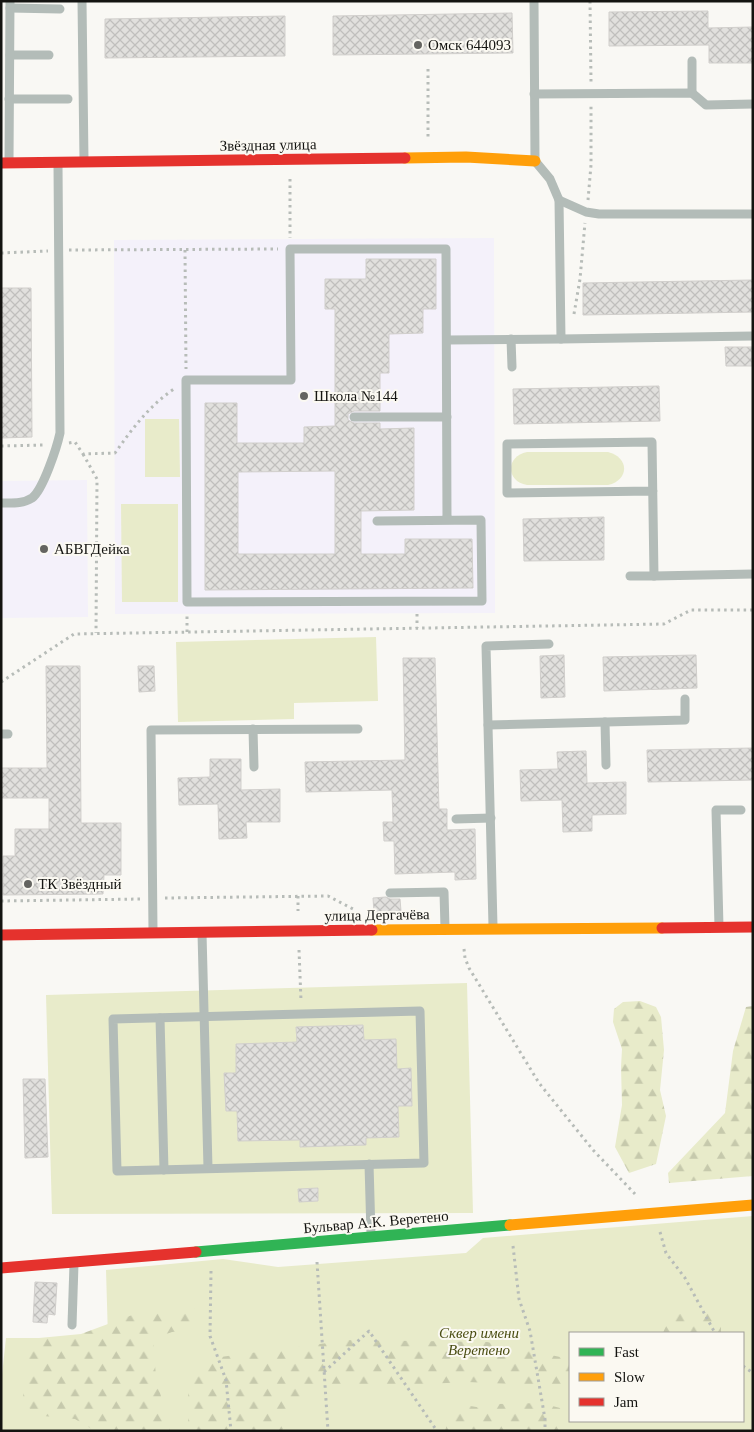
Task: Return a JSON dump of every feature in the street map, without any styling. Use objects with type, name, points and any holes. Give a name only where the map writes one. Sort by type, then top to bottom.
[{"type":"street","name":"Звёздная улица","points":[[5,163],[466,157],[535,161]]},
{"type":"street","name":"улица Дергачёва","points":[[1,935],[753,926]]},
{"type":"street","name":"Бульвар А.К. Веретено","points":[[1,1268],[753,1205]]},
{"type":"lane","points":[[82,1],[84,162]]},
{"type":"lane","points":[[534,1],[535,161],[550,179],[559,200],[562,334]]},
{"type":"lane","points":[[5,163],[5,132],[9,99],[10,5],[60,8]]},
{"type":"lane","points":[[10,55],[49,55]]},
{"type":"lane","points":[[692,61],[692,93]]},
{"type":"lane","points":[[534,94],[692,93],[706,105],[753,104]]},
{"type":"lane","points":[[9,99],[68,99]]},
{"type":"lane","points":[[1,503],[20,503],[33,497],[44,480],[57,445],[60,428],[58,162]]},
{"type":"lane","points":[[559,200],[586,212],[599,214],[753,214]]},
{"type":"lane","points":[[377,521],[481,520],[482,601],[187,602],[186,380],[291,380],[290,249],[446,249],[448,520]]},
{"type":"lane","points":[[446,340],[511,339],[562,334],[753,336]]},
{"type":"lane","points":[[511,339],[512,367]]},
{"type":"lane","points":[[354,417],[447,417]]},
{"type":"lane","points":[[653,491],[507,493],[507,444],[652,442],[653,491],[654,576]]},
{"type":"lane","points":[[630,576],[753,574]]},
{"type":"lane","points":[[494,929],[486,646],[549,644]]},
{"type":"lane","points":[[488,724],[685,720],[685,699]]},
{"type":"lane","points":[[605,722],[606,765]]},
{"type":"lane","points":[[152,933],[151,730],[358,729]]},
{"type":"lane","points":[[253,730],[254,767]]},
{"type":"lane","points":[[719,927],[716,810],[741,810]]},
{"type":"lane","points":[[456,820],[491,818]]},
{"type":"lane","points":[[390,893],[444,892],[444,929]]},
{"type":"lane","points":[[202,932],[208,1168]]},
{"type":"lane","points":[[420,1011],[424,1163],[117,1171],[113,1019],[301,1014],[420,1011]]},
{"type":"lane","points":[[160,1018],[164,1170]]},
{"type":"lane","points":[[369,1164],[371,1237]]},
{"type":"lane","points":[[72,1325],[74,1262]]},
{"type":"path","points":[[562,334],[575,313],[591,165],[590,1]]},
{"type":"path","points":[[428,69],[429,158]]},
{"type":"path","points":[[1,252],[290,249],[290,160]]},
{"type":"path","points":[[83,454],[115,453],[142,416],[163,396],[186,380],[185,250]]},
{"type":"path","points":[[1,446],[57,445],[75,442],[97,479],[96,634]]},
{"type":"path","points":[[187,602],[187,632]]},
{"type":"path","points":[[1,682],[74,634],[664,624],[691,610],[753,610]]},
{"type":"path","points":[[298,896],[301,1014]]},
{"type":"path","points":[[1,901],[328,896],[357,911]]},
{"type":"path","points":[[463,929],[465,958],[469,968],[539,1083],[593,1150],[655,1213],[666,1253],[685,1278],[714,1332]]},
{"type":"path","points":[[507,1226],[514,1250],[519,1299],[530,1330],[545,1419],[545,1431]]},
{"type":"path","points":[[315,1242],[328,1431]]},
{"type":"path","points":[[211,1250],[210,1336],[226,1380],[231,1431]]},
{"type":"path","points":[[324,1372],[369,1331],[437,1431]]},
{"type":"shaded area","name":"Школа №144","points":[[494,238],[495,613],[115,614],[114,240]]},
{"type":"shaded area","name":"АБВГДейка","points":[[87,480],[88,617],[1,618],[1,481]]},
{"type":"green space","points":[[145,419],[179,419],[180,477],[145,477]]},
{"type":"green space","points":[[527,452],[608,452],[615,455],[623,463],[623,474],[615,482],[608,485],[527,485],[515,479],[511,468],[515,458]]},
{"type":"green space","points":[[121,504],[178,504],[178,602],[122,602]]},
{"type":"green space","points":[[376,637],[378,701],[294,703],[294,719],[178,722],[176,642]]},
{"type":"green space","points":[[467,983],[473,1213],[52,1214],[46,995]]},
{"type":"green space","points":[[640,1001],[656,1007],[661,1017],[664,1050],[660,1090],[666,1116],[656,1164],[629,1173],[615,1147],[622,1105],[622,1049],[613,1022],[614,1009],[623,1002]]},
{"type":"green space","points":[[753,1006],[753,1089],[751,1091],[753,1097],[753,1176],[669,1183],[668,1173],[725,1113],[733,1051],[746,1007]]},
{"type":"green space","name":"Сквер имени Веретено","points":[[753,1216],[753,1431],[1,1431],[1,1384],[6,1338],[108,1338],[106,1270],[223,1259],[278,1267],[466,1253],[483,1238]]},
{"type":"green space","points":[[193,1308],[199,1312],[199,1322],[195,1330],[172,1332],[153,1339],[156,1377],[170,1431],[95,1431],[75,1419],[33,1415],[23,1396],[27,1346],[39,1338],[81,1334],[143,1311]]},
{"type":"green space","points":[[711,1310],[721,1327],[721,1332],[663,1332],[669,1315]]},
{"type":"green space","points":[[350,1340],[487,1342],[569,1359],[569,1387],[468,1382],[319,1389],[292,1403],[282,1431],[188,1431],[188,1377],[198,1360]]},
{"type":"green space","points":[[453,1403],[482,1408],[497,1404],[541,1403],[560,1408],[566,1428],[561,1431],[445,1431]]},
{"type":"building","points":[[708,11],[708,28],[753,27],[753,63],[709,63],[709,45],[609,46],[609,12]]},
{"type":"building","points":[[512,13],[513,53],[333,55],[333,16]]},
{"type":"building","points":[[285,16],[285,56],[105,58],[105,19]]},
{"type":"building","points":[[366,259],[436,259],[436,309],[423,309],[423,333],[389,334],[389,373],[380,373],[380,411],[354,411],[348,414],[348,420],[354,423],[380,423],[380,429],[414,428],[414,510],[361,511],[361,554],[405,554],[405,539],[472,539],[473,588],[205,590],[205,403],[237,403],[237,443],[304,443],[304,427],[335,426],[335,309],[325,309],[325,279],[366,279]],"holes":[[[335,471],[335,554],[238,554],[238,472]]]},
{"type":"building","points":[[753,280],[753,312],[583,315],[583,283]]},
{"type":"building","points":[[1,288],[31,288],[32,437],[1,438]]},
{"type":"building","points":[[725,347],[752,347],[752,366],[726,366]]},
{"type":"building","points":[[659,386],[660,421],[514,424],[513,389]]},
{"type":"building","points":[[604,517],[604,560],[524,561],[523,519]]},
{"type":"building","points":[[564,655],[565,697],[541,698],[540,656]]},
{"type":"building","points":[[696,655],[697,688],[604,691],[603,657]]},
{"type":"building","points":[[403,658],[435,658],[439,809],[447,809],[447,830],[475,829],[476,879],[455,880],[455,872],[395,874],[394,841],[384,841],[383,822],[393,822],[392,790],[306,792],[305,762],[405,760]]},
{"type":"building","points":[[46,666],[80,666],[81,823],[121,823],[121,875],[104,875],[103,894],[3,895],[3,856],[15,856],[15,829],[49,829],[49,798],[1,798],[1,768],[47,768]]},
{"type":"building","points":[[138,666],[154,666],[155,691],[139,692]]},
{"type":"building","points":[[753,748],[753,780],[648,782],[647,750]]},
{"type":"building","points":[[586,751],[587,783],[626,782],[626,814],[592,815],[592,831],[563,832],[562,800],[521,801],[520,770],[558,769],[557,752]]},
{"type":"building","points":[[210,759],[241,759],[241,790],[280,789],[280,822],[246,822],[247,838],[219,839],[218,804],[179,805],[178,778],[210,777]]},
{"type":"building","points":[[373,898],[400,899],[401,911],[374,912]]},
{"type":"building","points":[[363,1025],[364,1040],[396,1039],[397,1069],[411,1068],[412,1106],[398,1106],[399,1137],[366,1138],[366,1145],[300,1147],[300,1140],[238,1141],[237,1111],[226,1111],[224,1073],[236,1073],[236,1044],[297,1042],[296,1027]]},
{"type":"building","points":[[23,1079],[45,1079],[48,1157],[25,1158]]},
{"type":"building","points":[[318,1188],[318,1201],[299,1202],[298,1189]]},
{"type":"building","points":[[35,1282],[57,1283],[55,1315],[48,1314],[47,1323],[33,1322]]},
{"type":"traffic: fast","points":[[196,1252],[510,1225]]},
{"type":"traffic: slow","points":[[405,158],[466,157],[535,161]]},
{"type":"traffic: slow","points":[[372,930],[662,928]]},
{"type":"traffic: slow","points":[[510,1225],[753,1205]]},
{"type":"traffic: jam","points":[[1,163],[405,158]]},
{"type":"traffic: jam","points":[[662,928],[753,927]]},
{"type":"traffic: jam","points":[[1,935],[372,930]]},
{"type":"traffic: jam","points":[[1,1268],[196,1252]]},
{"type":"place","name":"Омск 644093","points":[[418,45]]},
{"type":"place","name":"Школа №144","points":[[304,396]]},
{"type":"place","name":"АБВГДейка","points":[[44,549]]},
{"type":"place","name":"ТК Звёздный","points":[[28,884]]}]
